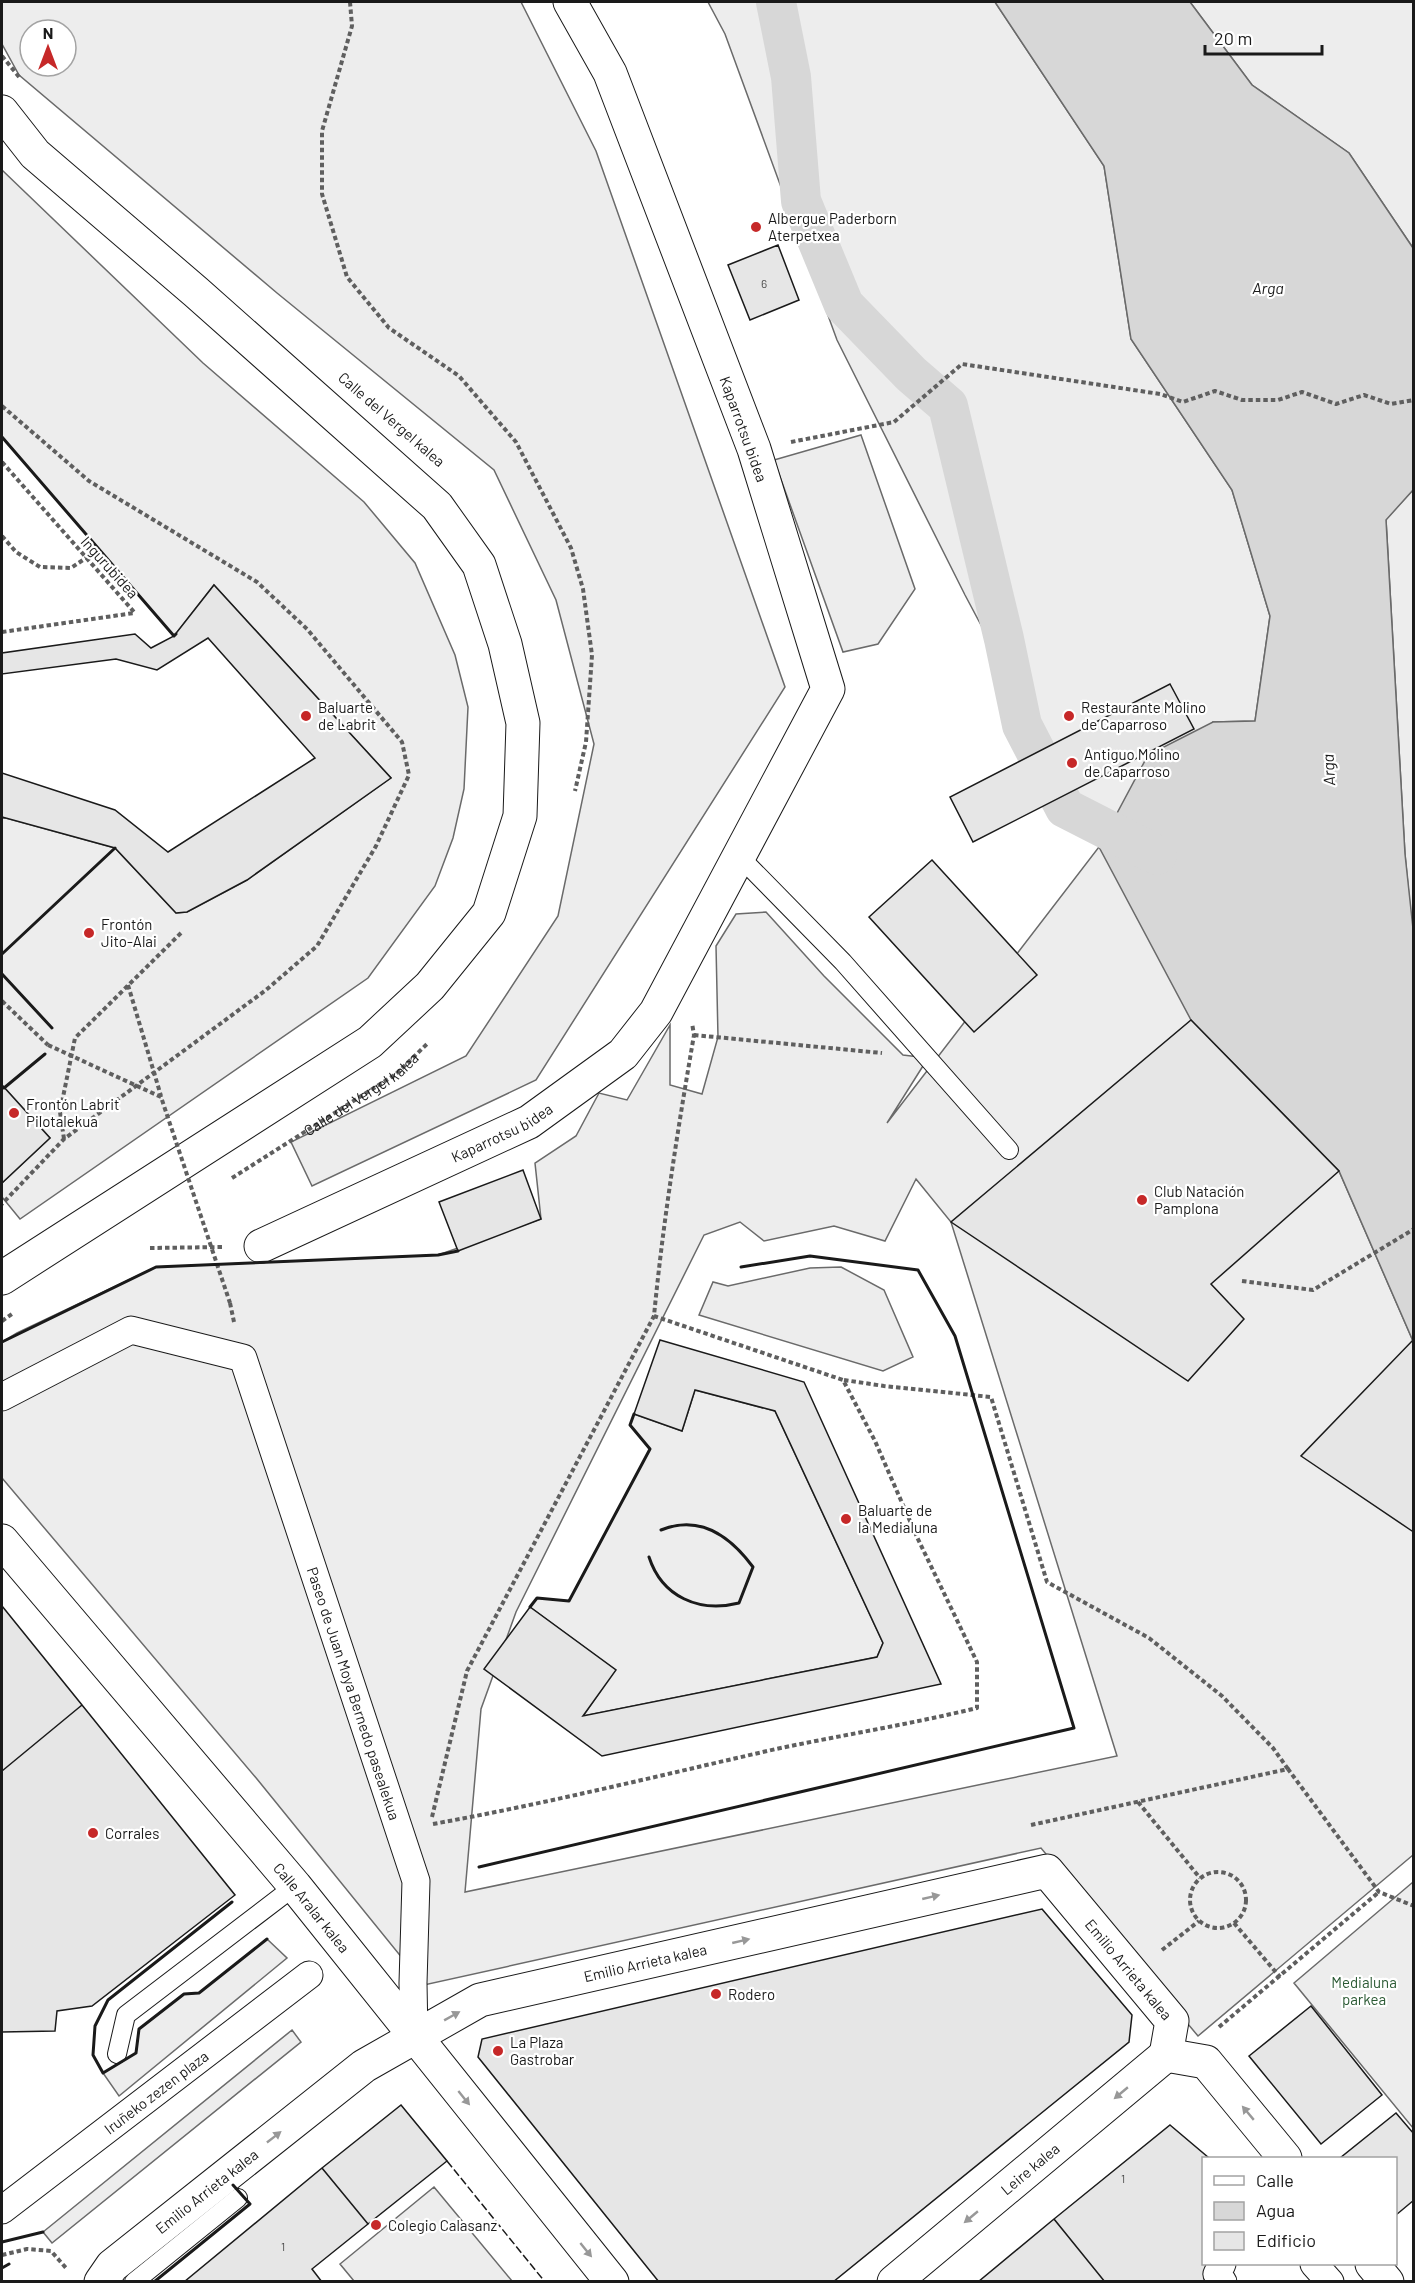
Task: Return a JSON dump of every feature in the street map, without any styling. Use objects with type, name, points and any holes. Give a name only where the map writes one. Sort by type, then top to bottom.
[{"type":"street","name":"Kaparrotsu bidea","points":[[261,1246],[529,1122],[623,1054],[656,1012],[828,689],[754,449],[610,73],[570,2]]},
{"type":"street","points":[[2,112],[35,154],[196,292],[436,506],[479,565],[505,644],[523,723],[520,816],[489,913],[430,986],[370,1042],[2,1278]]},
{"type":"street","name":"Paseo de Juan Moya Bernedo pasealekua","points":[[2,1397],[131,1329],[243,1358],[416,1881],[414,2036]]},
{"type":"street","name":"Calle Aralar kalea","points":[[2,1541],[295,1886],[612,2282]]},
{"type":"street","name":"Emilio Arrieta kalea","points":[[100,2282],[112,2266],[364,2066],[480,2000],[1047,1871],[1172,2021],[1166,2055]]},
{"type":"street","name":"Iruñeko zezen plaza","points":[[2,2210],[309,1976]]},
{"type":"street","points":[[1166,2055],[1206,2062],[1285,2157]]},
{"type":"street","name":"Leire kalea","points":[[894,2282],[1166,2055]]},
{"type":"street","points":[[1222,2265],[1217,2274],[1223,2282]]},
{"type":"street","points":[[1315,2265],[1330,2282]]},
{"type":"street","points":[[1373,2265],[1387,2282]]},
{"type":"lane","points":[[738,855],[843,962],[1009,1150]]},
{"type":"lane","points":[[117,2054],[126,2015],[295,1886]]},
{"type":"lane","points":[[134,2282],[238,2198]]},
{"type":"path","points":[[350,2],[352,26],[322,131],[322,194],[347,277],[389,328],[459,376],[516,442],[571,548],[583,589],[592,655],[586,742],[575,791]]},
{"type":"path","points":[[2,56],[27,87]]},
{"type":"path","points":[[754,449],[894,422],[962,364],[1160,394],[1183,402],[1215,391],[1242,400],[1278,400],[1302,392],[1336,404],[1364,395],[1392,404],[1413,399]]},
{"type":"path","points":[[2,406],[88,481],[257,582],[307,629],[402,742],[409,775],[376,846],[317,946],[266,990],[64,1139],[2,1204]]},
{"type":"path","name":"Ingurubidea","points":[[2,462],[135,613],[2,632]]},
{"type":"path","points":[[2,536],[16,552],[40,567],[71,568],[86,558]]},
{"type":"path","points":[[64,1139],[60,1112],[75,1038],[183,931]]},
{"type":"path","points":[[683,960],[694,1035],[659,1260],[654,1316],[467,1671],[430,1825],[532,1806],[780,1749],[977,1708],[977,1662],[874,1441],[843,1380]]},
{"type":"path","points":[[128,985],[161,1097],[230,1303]]},
{"type":"path","points":[[2,1001],[48,1045],[161,1097]]},
{"type":"path","name":"Calle del Vergel kalea","points":[[225,1182],[396,1074],[435,1035]]},
{"type":"path","points":[[694,1035],[928,1058]]},
{"type":"path","points":[[195,1201],[205,1195]]},
{"type":"path","points":[[1242,1281],[1312,1290],[1413,1228]]},
{"type":"path","points":[[150,1248],[261,1246]]},
{"type":"path","points":[[2,1321],[22,1308]]},
{"type":"path","points":[[654,1316],[843,1380],[991,1397],[1047,1582],[1149,1638],[1222,1696],[1273,1748],[1379,1892],[1413,1906]]},
{"type":"path","points":[[1031,1825],[1287,1769]]},
{"type":"path","points":[[1138,1802],[1200,1878]]},
{"type":"path","points":[[1211,1872],[1224,1872],[1236,1878],[1244,1888],[1246,1901],[1243,1913],[1234,1923],[1222,1927],[1210,1926],[1199,1921],[1192,1911],[1190,1899],[1193,1887],[1200,1878],[1211,1872]]},
{"type":"path","points":[[1216,2030],[1379,1892]]},
{"type":"path","points":[[1154,1956],[1199,1921]]},
{"type":"path","points":[[1234,1923],[1280,1977]]},
{"type":"path","points":[[2,2255],[27,2249],[51,2251],[66,2268]]},
{"type":"shaded area","points":[[2,2],[521,2],[596,151],[785,687],[536,1080],[312,1186],[291,1142],[466,1056],[558,916],[594,744],[556,600],[494,470],[277,293],[23,78],[78,78],[78,18],[18,18],[18,73],[2,44]]},
{"type":"shaded area","points":[[708,2],[995,2],[1104,166],[1131,339],[1232,490],[1270,616],[1255,721],[1213,722],[1339,1171],[1413,1341],[1413,1855],[1198,2036],[1041,1848],[424,1985],[257,1779],[2,1478],[2,1342],[17,1333],[156,1267],[438,1255],[541,1219],[535,1163],[576,1136],[599,1093],[627,1100],[670,1025],[670,1085],[702,1094],[718,1037],[716,946],[736,914],[766,912],[824,976],[903,1055],[928,1058],[887,1123],[1099,847],[965,595],[837,340],[725,34]],"holes":[[[916,1179],[951,1222],[1117,1756],[465,1892],[481,1709],[516,1612],[704,1235],[740,1222],[764,1241],[834,1226],[885,1241]]]},
{"type":"shaded area","points":[[1190,2],[1413,2],[1413,248],[1349,153],[1252,85]]},
{"type":"shaded area","points":[[2,170],[203,363],[364,502],[415,563],[455,655],[468,707],[464,789],[453,838],[435,886],[368,978],[20,1219],[2,1197],[2,1183],[50,1138],[2,1085],[2,817],[115,848],[176,913],[187,912],[247,880],[391,778],[214,585],[174,636],[2,437]]},
{"type":"shaded area","points":[[861,435],[915,589],[878,644],[843,652],[774,460]]},
{"type":"shaded area","points":[[1413,490],[1413,938],[1405,854],[1386,519]]},
{"type":"shaded area","points":[[841,1267],[884,1290],[913,1357],[883,1371],[699,1315],[713,1282],[728,1286],[810,1268]]},
{"type":"shaded area","points":[[695,1390],[775,1411],[883,1643],[877,1657],[583,1716],[615,1670],[530,1607],[537,1598],[569,1601],[650,1449],[630,1425],[634,1414],[682,1431]]},
{"type":"shaded area","name":"Medialuna parkea","points":[[1413,1882],[1413,2128],[1294,1983]]},
{"type":"shaded area","points":[[267,1939],[287,1958],[119,2096],[103,2073],[136,2053],[139,2029],[184,1994],[199,1993]]},
{"type":"shaded area","points":[[292,2030],[301,2042],[52,2243],[43,2232]]},
{"type":"shaded area","points":[[434,2187],[512,2281],[354,2281],[340,2264]]},
{"type":"water","name":"Arga","points":[[995,2],[1190,2],[1252,85],[1349,153],[1413,248],[1413,490],[1386,520],[1405,854],[1414,938],[1413,1341],[1339,1171],[1191,1020],[1099,847],[1148,755],[1213,722],[1255,721],[1270,616],[1232,490],[1131,339],[1104,166]]},
{"type":"building","points":[[778,245],[799,300],[750,320],[728,265]]},
{"type":"building","name":"Baluarte de Labrit","points":[[214,585],[391,778],[247,880],[187,912],[176,913],[115,848],[2,817],[2,773],[115,810],[168,852],[315,758],[208,638],[157,670],[116,659],[2,674],[2,653],[135,634],[151,648],[174,636]]},
{"type":"building","name":"Antiguo Molino de Caparroso","points":[[1170,684],[1194,729],[973,842],[950,797]]},
{"type":"building","points":[[932,860],[1037,975],[974,1032],[869,917]]},
{"type":"building","points":[[1191,1020],[1339,1171],[1211,1284],[1244,1319],[1188,1381],[951,1222]]},
{"type":"building","name":"Frontón Labrit Pilotalekua","points":[[2,1085],[50,1138],[2,1183]]},
{"type":"building","points":[[523,1170],[541,1219],[458,1251],[439,1202]]},
{"type":"building","name":"Baluarte de la Medialuna","points":[[660,1340],[804,1382],[941,1684],[602,1756],[484,1669],[530,1607],[616,1670],[583,1716],[877,1657],[883,1643],[775,1411],[695,1390],[682,1431],[634,1414]]},
{"type":"building","points":[[1413,1340],[1414,1530],[1412,1531],[1301,1456]]},
{"type":"building","points":[[2,1606],[82,1705],[2,1771]]},
{"type":"building","name":"Corrales","points":[[82,1705],[235,1895],[92,2006],[57,2011],[55,2031],[2,2032],[2,1771]]},
{"type":"building","points":[[1042,1909],[1132,2015],[1129,2042],[833,2282],[659,2282],[478,2057],[482,2039]]},
{"type":"building","points":[[1311,2006],[1382,2095],[1321,2144],[1249,2056]]},
{"type":"building","points":[[401,2105],[447,2161],[368,2224],[322,2168]]},
{"type":"building","points":[[1396,2113],[1414,2134],[1414,2200],[1397,2214],[1397,2157],[1341,2157]]},
{"type":"building","points":[[1170,2125],[1208,2157],[1202,2157],[1202,2265],[1221,2265],[1207,2282],[1105,2282],[1054,2219]]},
{"type":"building","points":[[322,2168],[368,2224],[312,2269],[322,2282],[184,2282]]},
{"type":"building","points":[[1054,2219],[1105,2282],[978,2282]]},
{"type":"waterway","points":[[776,2],[791,77],[801,201],[844,305],[911,374],[948,406],[1004,639],[1022,725],[1065,808],[1157,855]]},
{"type":"fence","points":[[447,2161],[545,2282]]},
{"type":"wall","points":[[2,437],[174,636],[176,634]]},
{"type":"wall","points":[[2,954],[115,848]]},
{"type":"wall","points":[[2,974],[52,1028]]},
{"type":"wall","points":[[4,1088],[45,1054]]},
{"type":"wall","points":[[2,1342],[156,1267],[438,1255],[458,1251]]},
{"type":"wall","points":[[479,1867],[1074,1728],[955,1336],[918,1270],[810,1256],[741,1267]]},
{"type":"wall","points":[[530,1607],[537,1598],[569,1601],[650,1449],[630,1425],[634,1414]]},
{"type":"wall","points":[[649,1557],[663,1582],[684,1599],[710,1606],[739,1603],[753,1567],[734,1546],[724,1537],[701,1527],[675,1526],[661,1530]]},
{"type":"wall","points":[[232,1902],[108,2000],[95,2026],[93,2055],[103,2073],[136,2053],[139,2029],[184,1994],[199,1993],[267,1939]]},
{"type":"wall","points":[[154,2282],[250,2204],[233,2185]]},
{"type":"wall","points":[[2,2242],[43,2232]]},
{"type":"wall","points":[[2,2268],[9,2264]]},
{"type":"place","name":"Albergue Paderborn Aterpetxea","points":[[756,227]]},
{"type":"place","name":"Baluarte de Labrit","points":[[306,716]]},
{"type":"place","name":"Restaurante Molino de Caparroso","points":[[1069,716]]},
{"type":"place","name":"Antiguo Molino de Caparroso","points":[[1072,763]]},
{"type":"place","name":"Frontón Jito-Alai","points":[[89,933]]},
{"type":"place","name":"Frontón Labrit Pilotalekua","points":[[14,1113]]},
{"type":"place","name":"Club Natación Pamplona","points":[[1142,1200]]},
{"type":"place","name":"Baluarte de la Medialuna","points":[[846,1519]]},
{"type":"place","name":"Corrales","points":[[93,1833]]},
{"type":"place","name":"Rodero","points":[[716,1994]]},
{"type":"place","name":"La Plaza Gastrobar","points":[[498,2051]]},
{"type":"place","name":"Colegio Calasanz","points":[[376,2225]]}]
